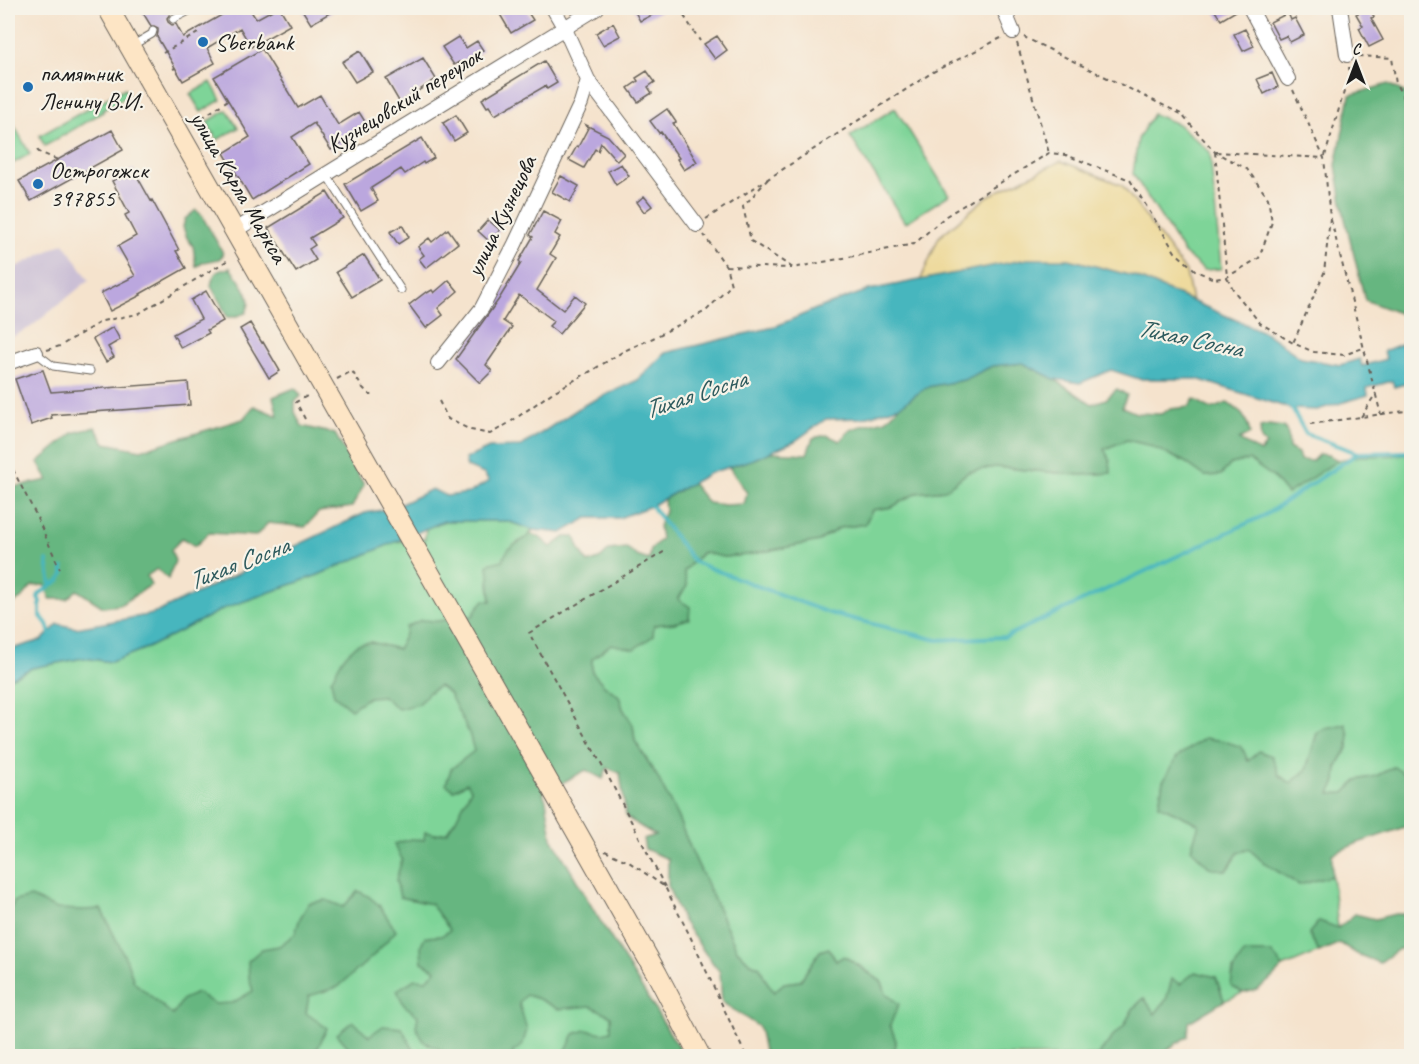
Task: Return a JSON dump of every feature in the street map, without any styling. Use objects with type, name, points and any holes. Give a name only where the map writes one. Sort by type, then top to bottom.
[{"type":"main road","name":"улица Карла Маркса","points":[[108,8],[581,839],[700,1056]]},
{"type":"street","points":[[553,8],[588,80],[697,225]]},
{"type":"street","name":"Кузнецовский переулок","points":[[234,231],[597,8]]},
{"type":"street","points":[[1003,8],[1013,32]]},
{"type":"street","points":[[1250,8],[1288,79]]},
{"type":"street","points":[[1340,8],[1347,55]]},
{"type":"street","name":"улица Кузнецова","points":[[438,363],[482,308],[576,114],[588,80]]},
{"type":"street","points":[[8,363],[36,353]]},
{"type":"lane","points":[[173,19],[186,10],[196,8]]},
{"type":"lane","points":[[130,47],[152,34],[153,30]]},
{"type":"lane","points":[[327,174],[401,290]]},
{"type":"lane","points":[[36,353],[53,366],[90,370]]},
{"type":"path","points":[[679,8],[700,41]]},
{"type":"path","points":[[726,266],[793,268],[914,244],[946,216],[1049,153],[1066,155],[1130,180],[1175,252],[1196,271],[1214,279],[1227,277],[1259,258],[1272,222],[1268,198],[1247,170],[1215,152],[1181,114],[1013,32]]},
{"type":"path","points":[[1013,32],[1049,153]]},
{"type":"path","points":[[439,401],[448,419],[471,430],[490,434],[510,423],[553,392],[624,351],[706,311],[731,285],[726,266],[697,225],[933,72],[1013,32]]},
{"type":"path","points":[[163,53],[198,33]]},
{"type":"path","points":[[1324,158],[1350,79],[1347,55],[1392,58],[1396,84],[1412,113]]},
{"type":"path","points":[[1288,79],[1324,158],[1330,218],[1381,415]]},
{"type":"path","points":[[202,118],[228,100]]},
{"type":"path","points":[[38,150],[58,160]]},
{"type":"path","points":[[1215,152],[1324,158]]},
{"type":"path","points":[[1215,152],[1227,277],[1234,291],[1260,323],[1293,343],[1314,352],[1344,355],[1363,348]]},
{"type":"path","points":[[768,179],[743,207],[751,240],[793,268]]},
{"type":"path","points":[[1293,343],[1323,273],[1330,218]]},
{"type":"path","points":[[36,353],[60,346],[102,321],[138,314],[230,259]]},
{"type":"path","points":[[305,419],[296,402],[325,388],[352,370],[362,387],[370,395],[376,394]]},
{"type":"path","points":[[1361,417],[1376,393]]},
{"type":"path","points":[[1310,424],[1412,410]]},
{"type":"path","points":[[8,462],[35,513],[60,569]]},
{"type":"path","points":[[667,550],[529,633],[611,782],[665,887],[746,1056]]},
{"type":"path","points":[[581,839],[628,862],[665,887]]},
{"type":"shaded area","points":[[64,243],[89,280],[31,327],[8,339],[8,271]]},
{"type":"green space","points":[[211,82],[221,100],[201,112],[190,94]]},
{"type":"green space","points":[[1388,84],[1411,96],[1411,318],[1365,300],[1344,215],[1336,165],[1350,95]]},
{"type":"green space","points":[[125,88],[129,95],[45,146],[39,136]]},
{"type":"green space","points":[[895,108],[949,195],[905,223],[850,136]]},
{"type":"green space","points":[[227,110],[238,128],[217,140],[207,122]]},
{"type":"green space","points":[[1153,114],[1178,124],[1210,152],[1221,269],[1204,270],[1184,253],[1133,174],[1138,139]]},
{"type":"green space","points":[[10,118],[30,154],[8,166],[8,120]]},
{"type":"green space","points":[[196,210],[202,216],[223,255],[219,259],[204,262],[196,267],[193,246],[183,227],[185,219]]},
{"type":"green space","points":[[230,268],[245,289],[249,303],[246,313],[234,317],[227,317],[211,286],[216,272]]},
{"type":"green space","points":[[1023,363],[1054,379],[1092,404],[1106,399],[1117,389],[1127,395],[1122,407],[1136,413],[1161,414],[1170,409],[1189,407],[1194,399],[1211,409],[1227,403],[1239,412],[1249,429],[1250,434],[1239,440],[1260,452],[1266,445],[1261,440],[1260,427],[1269,425],[1284,427],[1288,434],[1289,448],[1298,453],[1300,460],[1312,461],[1319,454],[1338,460],[1287,494],[1273,477],[1249,460],[1231,464],[1221,475],[1205,476],[1185,462],[1148,445],[1127,440],[1104,449],[1110,460],[1111,473],[1080,475],[995,467],[968,472],[945,490],[916,493],[892,507],[872,510],[865,524],[839,528],[819,541],[747,555],[723,557],[702,552],[684,571],[687,586],[678,599],[690,607],[689,619],[654,625],[653,636],[634,649],[611,644],[592,659],[592,672],[619,696],[623,709],[633,725],[635,741],[657,776],[677,816],[737,950],[749,962],[760,967],[774,992],[784,983],[800,981],[820,951],[829,948],[836,961],[844,956],[849,959],[882,982],[886,994],[899,1004],[890,1025],[896,1041],[894,1056],[765,1056],[759,1027],[722,1002],[720,972],[683,921],[668,887],[668,859],[645,849],[643,839],[655,835],[626,817],[620,773],[607,768],[603,779],[586,770],[543,793],[552,838],[684,1056],[567,1056],[565,1052],[574,1034],[586,1030],[603,1033],[611,1031],[611,1016],[591,1006],[558,1009],[526,995],[519,1003],[527,1030],[522,1046],[513,1052],[513,1056],[454,1056],[424,1042],[416,1027],[418,1016],[404,1005],[397,990],[415,979],[427,980],[436,970],[422,962],[421,946],[425,937],[441,936],[450,930],[431,904],[400,897],[396,880],[402,859],[394,844],[411,839],[424,840],[425,832],[435,834],[447,832],[471,789],[467,783],[454,790],[446,784],[451,769],[474,751],[469,733],[449,693],[439,686],[428,693],[419,704],[398,709],[383,696],[369,697],[351,709],[334,695],[331,680],[343,658],[358,644],[371,642],[398,649],[406,627],[421,620],[438,621],[473,616],[484,600],[491,601],[488,564],[503,560],[511,547],[530,534],[538,536],[551,547],[565,537],[575,537],[588,563],[601,558],[609,550],[627,548],[637,556],[649,560],[651,549],[661,539],[659,526],[665,511],[664,499],[692,483],[708,503],[744,504],[747,493],[729,467],[771,452],[807,454],[813,438],[827,435],[840,441],[850,430],[886,420],[900,406],[927,387],[964,380],[992,366]]},
{"type":"green space","points":[[295,388],[301,396],[295,402],[295,412],[302,426],[335,434],[364,485],[352,507],[319,512],[305,527],[268,523],[256,536],[209,533],[195,546],[182,538],[171,550],[175,561],[168,579],[157,569],[147,576],[151,585],[120,605],[103,607],[77,590],[67,599],[50,599],[45,585],[32,586],[21,599],[8,606],[8,488],[48,480],[38,462],[73,433],[95,427],[105,443],[141,450],[243,419],[254,406],[278,416],[273,397]]},
{"type":"green space","points":[[1127,440],[1148,445],[1185,462],[1205,476],[1221,475],[1231,464],[1249,460],[1273,477],[1287,494],[1338,460],[1360,456],[1411,455],[1411,779],[1393,767],[1376,776],[1357,780],[1345,793],[1329,794],[1336,781],[1337,766],[1348,748],[1317,733],[1306,770],[1291,783],[1248,761],[1163,781],[1159,805],[1199,824],[1226,871],[1238,853],[1249,849],[1263,862],[1299,885],[1332,876],[1338,928],[1309,934],[1319,952],[1283,967],[1272,953],[1231,986],[1243,993],[1224,1001],[1216,977],[1166,1000],[1155,1014],[1144,998],[1098,1056],[894,1056],[896,1041],[890,1025],[898,1004],[886,994],[882,982],[862,967],[843,962],[809,967],[800,981],[784,983],[774,992],[760,967],[749,962],[737,950],[677,816],[657,776],[635,741],[633,725],[623,709],[619,696],[592,672],[592,659],[611,644],[654,625],[674,623],[684,571],[703,552],[724,557],[747,555],[819,541],[839,528],[865,524],[872,510],[892,507],[916,493],[945,490],[968,472],[995,467],[1080,475],[1110,473],[1104,449]]},
{"type":"green space","points":[[444,521],[507,521],[533,530],[525,539],[518,542],[503,560],[489,583],[491,601],[477,608],[473,616],[516,807],[628,1001],[654,1056],[8,1056],[8,679],[32,668],[83,658],[111,662],[149,647],[225,608],[318,575],[393,542],[425,539],[426,528]]},
{"type":"green space","points":[[1345,724],[1349,734],[1348,748],[1337,766],[1336,781],[1330,794],[1345,793],[1357,780],[1376,776],[1394,767],[1411,779],[1411,825],[1332,854],[1332,876],[1299,885],[1263,862],[1249,849],[1238,853],[1226,871],[1209,867],[1191,849],[1199,824],[1159,805],[1163,781],[1177,757],[1205,738],[1242,747],[1248,761],[1259,751],[1272,756],[1279,775],[1291,783],[1306,770],[1317,733],[1325,728]]},
{"type":"green space","points":[[358,891],[379,905],[396,931],[373,956],[338,987],[309,996],[306,1013],[327,1028],[318,1048],[302,1056],[8,1056],[8,912],[15,901],[31,897],[57,909],[101,909],[127,961],[134,982],[173,1015],[183,999],[197,993],[215,1004],[232,1003],[253,991],[249,978],[248,961],[262,949],[279,946],[295,934],[300,918],[309,903],[326,900],[343,907]]},
{"type":"green space","points":[[1355,914],[1375,919],[1395,914],[1411,914],[1411,949],[1399,949],[1379,963],[1357,954],[1340,943],[1319,952],[1309,933],[1319,921],[1338,928]]},
{"type":"green space","points":[[1244,953],[1272,953],[1283,967],[1257,990],[1243,993],[1231,986],[1233,970]]},
{"type":"green space","points":[[1195,972],[1216,977],[1224,1001],[1189,1022],[1188,1036],[1159,1056],[1098,1056],[1144,998],[1155,1014],[1166,1000],[1172,979],[1180,984]]},
{"type":"green space","points":[[353,1021],[369,1036],[383,1026],[402,1028],[413,1049],[424,1056],[352,1056],[350,1049],[337,1034]]},
{"type":"sand","points":[[1061,161],[1122,185],[1186,272],[1192,301],[1136,277],[1069,259],[920,281],[939,237],[988,196]]},
{"type":"water","name":"Тихая Сосна","points":[[1027,259],[1069,259],[1136,277],[1266,333],[1301,358],[1340,365],[1360,359],[1362,366],[1386,359],[1384,351],[1411,340],[1411,388],[1408,383],[1394,387],[1392,381],[1367,388],[1368,395],[1317,410],[1292,409],[1197,379],[1139,379],[1111,370],[1080,383],[1054,379],[1023,363],[992,366],[964,380],[927,387],[900,406],[862,418],[826,419],[795,441],[754,459],[710,473],[651,506],[619,518],[587,518],[562,533],[533,530],[507,521],[444,521],[318,575],[225,608],[149,647],[111,662],[83,658],[32,668],[8,679],[8,650],[42,640],[58,624],[76,628],[153,614],[365,513],[393,508],[432,489],[446,496],[469,493],[489,481],[484,474],[467,467],[465,459],[489,448],[520,447],[584,405],[638,380],[665,353],[774,327],[869,290]]},
{"type":"building","points":[[140,8],[166,8],[170,14],[167,18],[168,22],[172,25],[176,24],[183,37],[234,8],[249,8],[256,19],[280,8],[290,25],[251,47],[240,28],[207,48],[215,63],[183,81],[157,37],[158,28],[151,26]]},
{"type":"building","points":[[301,8],[338,8],[311,24]]},
{"type":"building","points":[[504,8],[525,8],[533,20],[511,33],[498,11]]},
{"type":"building","points":[[633,8],[666,8],[640,21]]},
{"type":"building","points":[[1213,8],[1241,8],[1221,20]]},
{"type":"building","points":[[1369,8],[1374,17],[1371,18],[1383,40],[1369,47],[1359,28],[1363,26],[1356,14]]},
{"type":"building","points":[[1288,13],[1291,20],[1295,18],[1304,35],[1290,42],[1286,36],[1279,39],[1270,22]]},
{"type":"building","points":[[613,23],[620,36],[603,45],[596,33]]},
{"type":"building","points":[[1245,29],[1254,46],[1243,51],[1234,34]]},
{"type":"building","points":[[717,36],[727,50],[715,59],[704,44]]},
{"type":"building","points":[[458,37],[466,48],[477,41],[483,50],[461,66],[459,62],[454,65],[442,47]]},
{"type":"building","points":[[262,49],[298,108],[320,95],[338,125],[359,112],[369,128],[331,150],[314,123],[292,137],[309,164],[252,200],[224,153],[250,137],[214,77]]},
{"type":"building","points":[[360,51],[373,72],[355,82],[342,62]]},
{"type":"building","points":[[423,58],[436,79],[400,103],[386,79]]},
{"type":"building","points":[[544,61],[557,83],[547,89],[545,86],[495,115],[489,106],[487,107],[482,99]]},
{"type":"building","points":[[647,71],[655,82],[648,87],[652,93],[638,102],[628,88],[638,81],[636,78]]},
{"type":"building","points":[[1272,73],[1278,87],[1264,94],[1257,79]]},
{"type":"building","points":[[667,109],[697,162],[684,170],[677,159],[679,158],[661,132],[659,133],[650,121]]},
{"type":"building","points":[[456,115],[467,133],[454,141],[443,123]]},
{"type":"building","points":[[586,125],[608,136],[624,154],[617,161],[601,143],[598,151],[595,149],[584,168],[569,160],[588,128]]},
{"type":"building","points":[[112,130],[123,150],[31,201],[19,181]]},
{"type":"building","points":[[422,138],[434,158],[424,164],[423,162],[405,174],[401,169],[371,188],[378,201],[361,211],[345,184]]},
{"type":"building","points":[[621,164],[629,176],[616,185],[608,171]]},
{"type":"building","points":[[133,169],[179,250],[176,251],[186,268],[110,311],[101,293],[135,276],[118,246],[136,236],[125,215],[129,213],[112,181]]},
{"type":"building","points":[[561,176],[579,186],[570,202],[552,192]]},
{"type":"building","points":[[327,192],[343,218],[310,238],[315,245],[309,249],[316,260],[296,272],[268,228]]},
{"type":"building","points":[[644,196],[652,206],[644,212],[637,202]]},
{"type":"building","points":[[543,211],[562,221],[555,234],[560,237],[550,254],[556,258],[537,290],[563,310],[575,295],[585,303],[559,334],[549,326],[554,321],[519,295],[503,321],[512,327],[486,365],[492,371],[480,383],[456,359],[499,299],[521,263],[519,261],[533,237],[530,235]]},
{"type":"building","points":[[488,220],[500,230],[490,242],[478,231]]},
{"type":"building","points":[[402,225],[409,237],[398,244],[390,232]]},
{"type":"building","points":[[448,229],[458,243],[426,268],[419,259],[424,255],[418,247],[429,238],[432,242]]},
{"type":"building","points":[[364,255],[380,280],[352,297],[336,272]]},
{"type":"building","points":[[449,280],[458,291],[438,308],[443,315],[426,328],[409,305],[426,292],[432,290],[434,293]]},
{"type":"building","points":[[206,291],[223,321],[207,330],[209,333],[181,348],[173,334],[201,319],[191,300]]},
{"type":"building","points":[[250,323],[280,371],[269,378],[240,329]]},
{"type":"building","points":[[113,327],[120,340],[108,347],[114,357],[106,362],[93,339]]},
{"type":"building","points":[[43,370],[51,392],[188,382],[190,405],[51,415],[52,418],[31,425],[15,379]]},
{"type":"waterway","points":[[1290,405],[1306,434],[1358,453],[1412,452]]},
{"type":"waterway","points":[[650,504],[694,562],[829,613],[937,640],[1005,637],[1265,515],[1358,453]]},
{"type":"waterway","points":[[47,561],[51,585],[38,597],[40,615],[47,624],[51,637]]},
{"type":"waterway","points":[[51,585],[59,581],[63,575],[63,568]]},
{"type":"place","name":"Sberbank","points":[[203,42]]},
{"type":"place","name":"памятник Ленину В.И.","points":[[28,87]]},
{"type":"place","name":"Острогожск 397855","points":[[38,184]]}]
